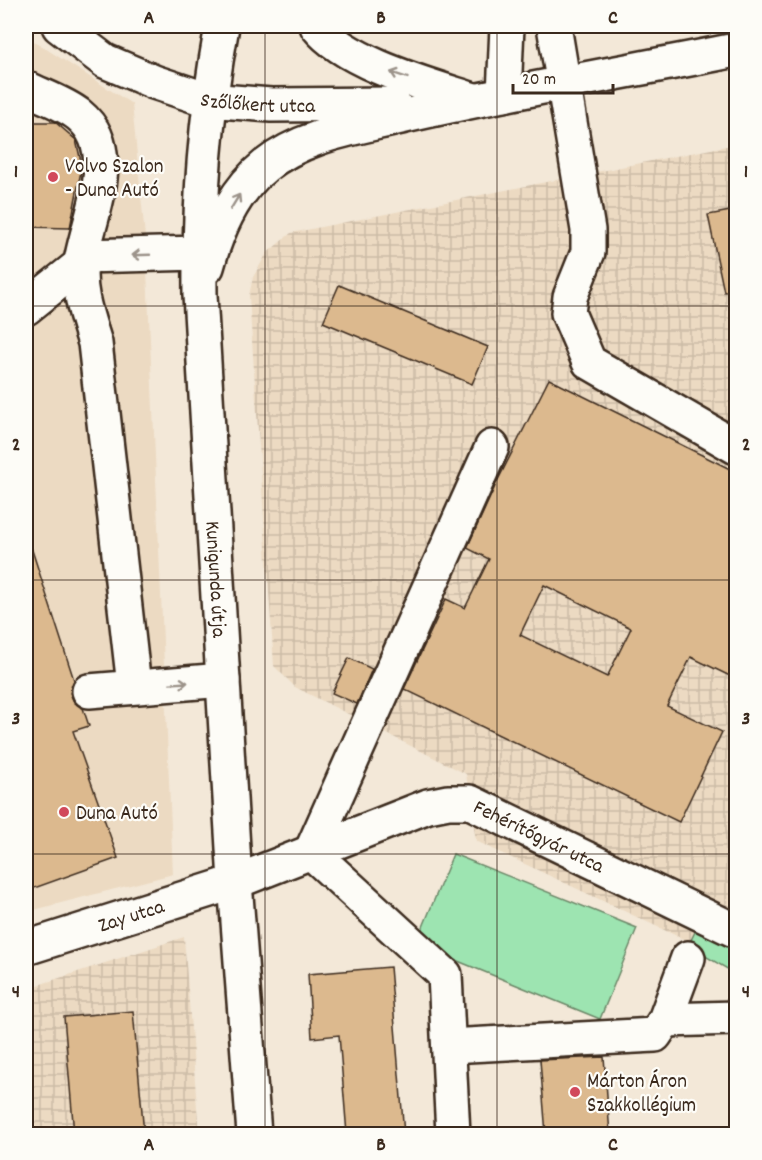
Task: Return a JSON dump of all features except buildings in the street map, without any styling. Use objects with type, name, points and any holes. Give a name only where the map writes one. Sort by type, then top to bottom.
[{"type":"street","name":"Szőlőkert utca","points":[[59,26],[105,61],[154,82],[208,100],[354,106],[489,97]]},
{"type":"street","name":"Kunigunda útja","points":[[222,26],[208,100],[200,198],[200,295],[235,882],[254,1134]]},
{"type":"street","points":[[316,26],[326,38],[390,72],[489,97],[507,26]]},
{"type":"street","points":[[554,26],[588,230],[588,252],[570,297],[568,313],[589,362],[736,447]]},
{"type":"street","name":"Szőlőkert utca","points":[[200,295],[214,242],[237,197],[265,166],[297,146],[334,134],[489,97],[736,50]]},
{"type":"street","points":[[26,88],[79,115],[95,136],[101,165],[94,213],[82,260],[81,301],[95,343],[134,686]]},
{"type":"street","points":[[26,308],[82,260],[200,253]]},
{"type":"street","points":[[453,1134],[445,975],[311,852],[492,447]]},
{"type":"street","points":[[89,691],[223,680]]},
{"type":"street","name":"Fehérítőgyár utca","points":[[235,882],[429,806],[448,802],[470,802],[736,931]]},
{"type":"street","name":"Zay utca","points":[[26,948],[235,882]]},
{"type":"street","points":[[449,1046],[655,1035],[665,1020],[688,958]]},
{"type":"street","points":[[665,1020],[736,1018]]},
{"type":"shaded area","points":[[26,36],[132,104],[146,247],[173,874],[26,912]]},
{"type":"shaded area","points":[[736,144],[736,964],[476,841],[466,774],[295,687],[274,666],[249,296],[253,277],[267,253],[291,233]]},
{"type":"shaded area","points":[[184,937],[199,1134],[26,1134],[26,989]]},
{"type":"green space","points":[[453,854],[637,928],[600,1019],[416,944]]},
{"type":"green space","points":[[697,928],[736,947],[736,974],[688,946]]},
{"type":"place","name":"Volvo Szalon - Duna Autó","points":[[53,177]]},
{"type":"place","name":"Duna Autó","points":[[64,812]]},
{"type":"place","name":"Márton Áron Szakkollégium","points":[[575,1092]]}]
